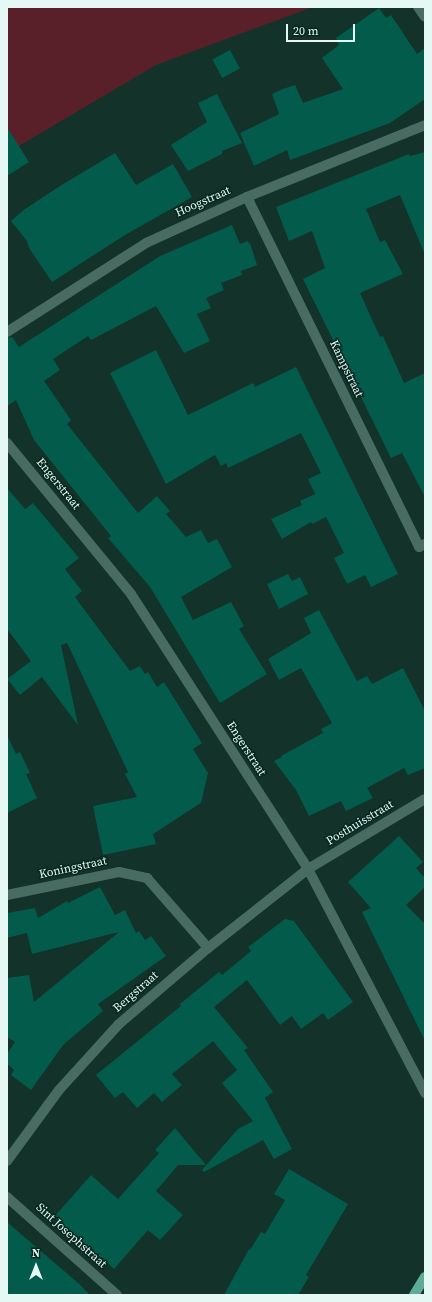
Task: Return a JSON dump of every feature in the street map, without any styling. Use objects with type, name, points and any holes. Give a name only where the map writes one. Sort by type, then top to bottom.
[{"type":"main road","points":[[414,1295],[425,1277]]},
{"type":"street","points":[[418,7],[425,17]]},
{"type":"street","name":"Hoogstraat","points":[[7,332],[146,243],[247,197],[425,125]]},
{"type":"street","name":"Kampstraat","points":[[247,197],[419,547],[425,544]]},
{"type":"street","name":"Engerstraat","points":[[7,443],[131,594],[308,869],[423,1092],[425,1093]]},
{"type":"street","name":"Posthuisstraat","points":[[308,869],[425,799]]},
{"type":"street","name":"Bergstraat","points":[[7,1161],[59,1090],[119,1024],[208,948],[308,869]]},
{"type":"street","name":"Koningstraat","points":[[7,895],[119,872],[147,878],[208,948]]},
{"type":"street","name":"Sint Josephstraat","points":[[7,1197],[117,1295]]},
{"type":"shaded area","points":[[7,7],[313,7],[156,65],[7,153]]},
{"type":"building","points":[[379,8],[386,18],[391,15],[417,54],[425,48],[425,99],[390,123],[290,160],[287,150],[254,166],[240,133],[279,114],[272,94],[283,89],[295,85],[303,103],[343,89],[322,58],[339,45],[336,38]]},
{"type":"building","points":[[230,50],[240,69],[222,78],[212,59]]},
{"type":"building","points":[[217,94],[242,143],[222,151],[222,154],[188,171],[171,145],[207,122],[198,103]]},
{"type":"building","points":[[7,127],[29,162],[7,176]]},
{"type":"building","points":[[425,152],[425,255],[400,195],[366,209],[380,242],[385,240],[403,274],[360,293],[380,337],[383,336],[404,383],[425,373],[425,497],[402,453],[391,458],[303,279],[325,268],[312,231],[289,241],[276,207],[409,154],[410,156]]},
{"type":"building","points":[[115,153],[136,185],[173,164],[192,197],[125,235],[52,282],[29,248],[27,241],[11,221],[25,209],[60,186]]},
{"type":"building","points":[[232,225],[240,244],[248,241],[249,244],[250,243],[257,265],[241,271],[242,275],[221,283],[224,290],[206,298],[211,308],[197,314],[210,341],[184,353],[156,306],[91,340],[88,336],[53,359],[60,370],[44,381],[71,420],[67,424],[138,513],[157,496],[170,511],[166,514],[186,537],[201,530],[208,543],[217,539],[232,567],[181,597],[193,620],[231,602],[244,626],[239,629],[267,674],[220,703],[150,587],[108,538],[111,536],[34,440],[16,400],[7,406],[7,338],[12,337],[19,347],[160,256]]},
{"type":"building","points":[[156,350],[188,415],[253,383],[255,387],[296,367],[398,574],[371,587],[365,575],[347,584],[334,558],[344,553],[326,517],[312,524],[311,522],[282,539],[271,519],[302,505],[300,501],[315,494],[308,479],[321,473],[301,433],[228,468],[226,463],[221,466],[215,455],[166,484],[110,373]]},
{"type":"building","points":[[7,488],[25,509],[33,503],[79,558],[65,569],[82,591],[75,597],[130,671],[140,666],[145,674],[148,672],[157,687],[164,682],[202,743],[193,749],[208,773],[201,803],[153,834],[156,844],[103,855],[93,806],[137,797],[125,774],[128,772],[67,643],[61,645],[78,725],[42,677],[20,695],[7,679],[31,661],[7,629]]},
{"type":"building","points":[[288,574],[292,581],[300,577],[308,594],[279,609],[267,584]]},
{"type":"building","points":[[319,610],[357,681],[367,676],[372,684],[403,668],[425,711],[425,768],[408,775],[404,768],[367,788],[373,798],[346,811],[341,801],[309,816],[296,790],[274,761],[323,733],[321,729],[332,723],[301,668],[279,680],[268,659],[311,633],[304,618]]},
{"type":"building","points":[[7,735],[16,754],[20,752],[30,773],[26,774],[37,798],[7,813]]},
{"type":"building","points":[[399,836],[423,862],[416,868],[425,878],[425,887],[406,905],[425,924],[425,1041],[362,912],[371,908],[348,882]]},
{"type":"building","points":[[100,887],[115,915],[125,910],[136,933],[139,931],[145,940],[151,936],[166,956],[98,1004],[103,1011],[63,1045],[31,1090],[11,1075],[14,1070],[7,1064],[7,1054],[15,1042],[7,1037],[7,978],[29,975],[34,1002],[119,932],[32,954],[27,933],[7,938],[7,913],[35,908],[38,918],[67,901],[68,903]]},
{"type":"building","points":[[285,919],[294,921],[353,1002],[328,1020],[323,1013],[301,1029],[292,1016],[280,1025],[247,980],[214,1007],[248,1048],[244,1050],[273,1092],[265,1098],[292,1149],[274,1159],[263,1140],[204,1172],[202,1170],[238,1129],[253,1121],[222,1083],[237,1070],[213,1041],[172,1074],[182,1085],[162,1102],[154,1093],[137,1108],[123,1092],[115,1098],[96,1075],[181,1006],[180,1004],[219,972],[222,975],[251,951],[248,947]]},
{"type":"building","points":[[175,1128],[206,1165],[178,1165],[156,1191],[183,1215],[160,1240],[148,1230],[114,1269],[54,1217],[91,1175],[118,1199],[159,1153],[155,1150]]},
{"type":"building","points":[[289,1169],[348,1204],[306,1275],[309,1277],[298,1295],[224,1295],[249,1249],[250,1250],[261,1232],[265,1234],[285,1200],[274,1194]]},
{"type":"building","points":[[7,1222],[77,1282],[90,1295],[7,1295]]}]
